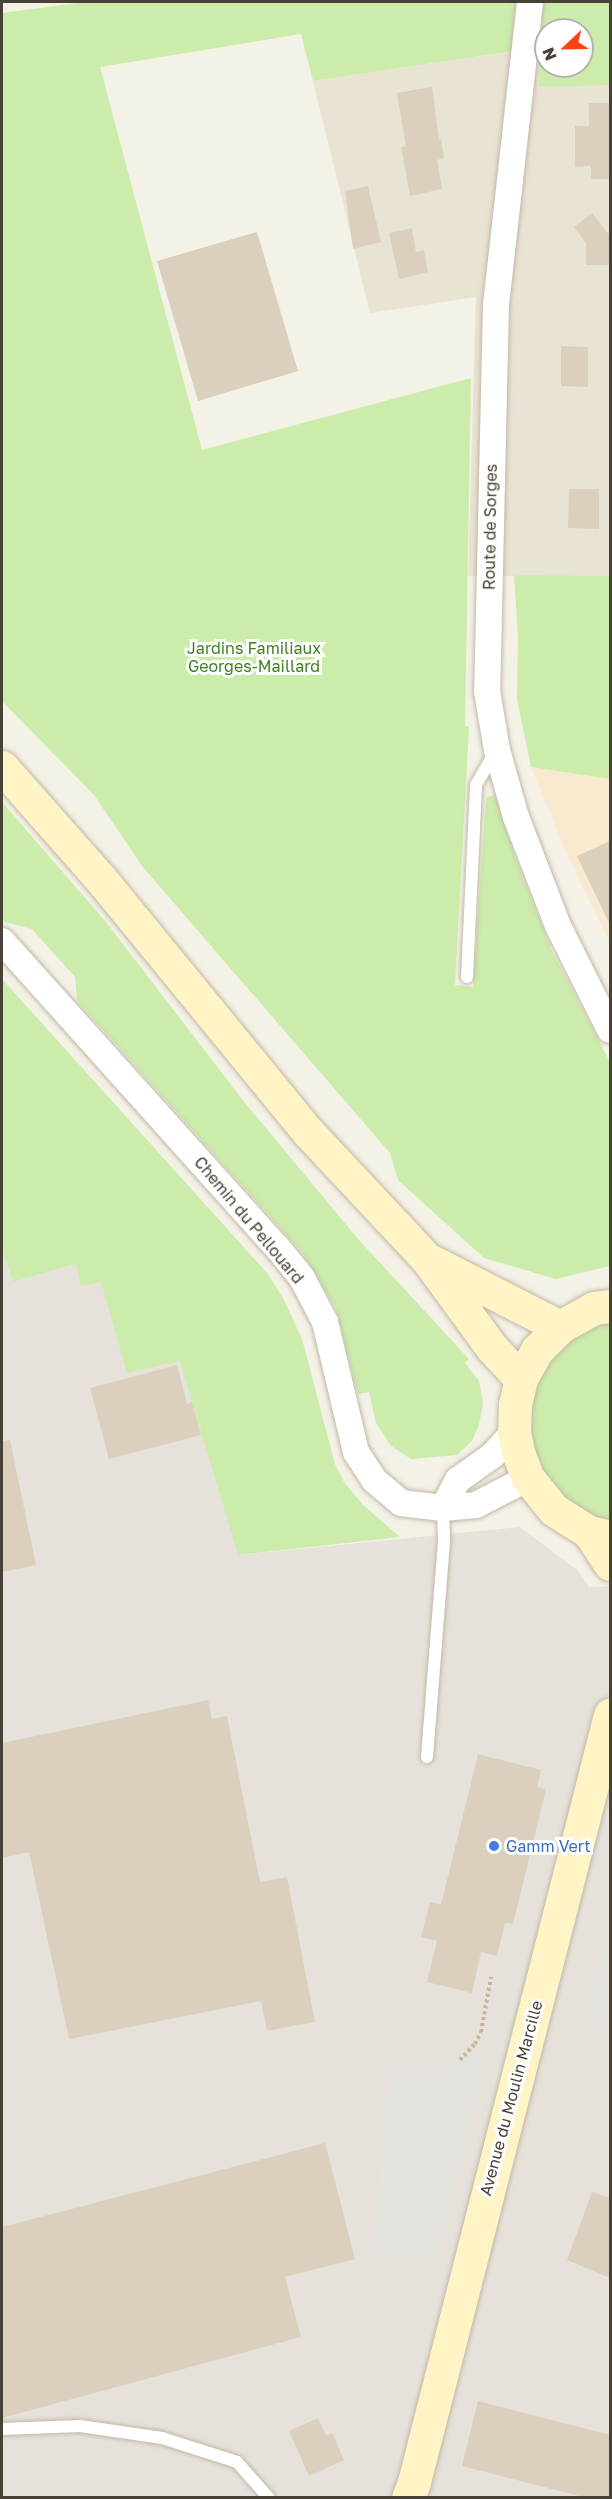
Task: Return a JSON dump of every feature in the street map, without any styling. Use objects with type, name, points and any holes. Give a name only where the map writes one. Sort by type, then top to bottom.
[{"type":"main road","points":[[2,767],[100,878],[308,1132],[427,1259],[492,1348],[521,1379]]},
{"type":"main road","points":[[427,1259],[560,1327]]},
{"type":"main road","points":[[610,1306],[594,1308],[560,1327],[537,1350],[521,1379],[515,1405],[514,1432],[519,1455],[528,1478],[554,1510],[600,1535],[610,1564]]},
{"type":"main road","name":"Avenue du Moulin Marcille","points":[[411,2492],[610,1715]]},
{"type":"street","name":"Route de Sorges","points":[[530,2],[496,304],[487,691],[496,750],[516,817],[558,926],[610,1030]]},
{"type":"street","name":"Chemin du Pellouard","points":[[2,941],[302,1278],[325,1322],[356,1452],[374,1480],[401,1503],[443,1508],[476,1505],[528,1478]]},
{"type":"street","points":[[443,1508],[458,1480],[493,1455],[514,1432]]},
{"type":"lane","points":[[467,977],[476,785],[496,750]]},
{"type":"lane","points":[[427,1756],[444,1539],[443,1508]]},
{"type":"lane","points":[[2,2429],[80,2426],[162,2438],[237,2462],[268,2498]]},
{"type":"path","points":[[460,2060],[475,2044],[482,2032],[491,1977]]},
{"type":"shaded area","points":[[534,48],[534,78],[540,78],[539,87],[610,84],[610,576],[468,576],[476,297],[370,313],[313,81]]},
{"type":"shaded area","points":[[531,767],[610,779],[610,943],[569,859]]},
{"type":"shaded area","points":[[2,1251],[13,1282],[76,1264],[101,1281],[180,1360],[239,1555],[520,1527],[577,1570],[589,1587],[610,1586],[610,2497],[2,2497]]},
{"type":"shaded area","points":[[610,1918],[610,2024],[585,2018]]},
{"type":"shaded area","points":[[488,2050],[436,2259],[372,2255],[391,2068],[443,2072]]},
{"type":"green space","name":"Jardins Familiaux Georges-Maillard","points":[[85,2],[610,2],[610,85],[539,87],[539,78],[594,78],[594,18],[534,18],[534,48],[313,81],[301,34],[100,67],[202,450],[471,378],[465,726],[469,727],[455,985],[473,987],[486,798],[496,794],[516,860],[552,951],[610,1062],[610,1266],[556,1279],[484,1258],[398,1180],[390,1153],[142,866],[94,795],[2,701],[2,13]]},
{"type":"green space","points":[[514,575],[610,576],[610,779],[531,767],[517,699],[518,637]]},
{"type":"green space","points":[[2,802],[106,922],[245,1103],[358,1239],[469,1359],[465,1363],[479,1381],[483,1403],[479,1425],[472,1441],[457,1455],[411,1459],[391,1446],[376,1423],[369,1392],[358,1394],[336,1308],[301,1251],[77,1001],[75,977],[32,929],[5,922],[2,919]]},
{"type":"green space","points":[[2,979],[268,1274],[284,1300],[302,1339],[335,1464],[344,1482],[363,1505],[400,1537],[238,1555],[180,1361],[127,1373],[101,1282],[81,1286],[76,1264],[13,1282],[2,1251]]},
{"type":"green space","points":[[610,1322],[610,1520],[591,1514],[565,1498],[546,1476],[533,1448],[530,1418],[535,1388],[549,1362],[559,1350],[583,1332]]},
{"type":"building","points":[[432,87],[439,140],[441,139],[444,158],[437,160],[442,189],[410,196],[401,147],[406,146],[397,93]]},
{"type":"building","points":[[589,103],[610,103],[610,179],[591,179],[591,166],[575,167],[575,126],[589,126]]},
{"type":"building","points":[[368,186],[381,242],[353,249],[345,191]]},
{"type":"building","points":[[592,213],[610,236],[610,265],[586,265],[586,243],[574,227]]},
{"type":"building","points":[[412,228],[416,252],[424,250],[428,272],[399,279],[389,233]]},
{"type":"building","points":[[257,232],[298,371],[198,401],[157,261]]},
{"type":"building","points":[[561,346],[588,347],[588,387],[561,386]]},
{"type":"building","points":[[569,489],[599,489],[599,529],[568,528]]},
{"type":"building","points":[[610,841],[610,925],[577,856]]},
{"type":"building","points":[[177,1365],[187,1404],[192,1402],[201,1435],[109,1459],[90,1388]]},
{"type":"building","points":[[10,1440],[36,1565],[2,1572],[2,1441]]},
{"type":"building","points":[[208,1700],[212,1719],[227,1716],[260,1882],[287,1877],[315,2022],[267,2031],[261,2001],[69,2039],[29,1852],[2,1858],[2,1743]]},
{"type":"building","name":"Gamm Vert","points":[[478,1754],[541,1770],[537,1787],[546,1789],[513,1924],[505,1923],[497,1956],[481,1952],[472,1993],[427,1982],[437,1941],[421,1937],[430,1902],[441,1905]]},
{"type":"building","points":[[325,2143],[355,2259],[285,2277],[301,2337],[2,2418],[2,2227]]},
{"type":"building","points":[[592,2192],[610,2198],[610,2278],[567,2260]]},
{"type":"building","points":[[478,2401],[610,2435],[610,2498],[587,2498],[462,2466]]},
{"type":"building","points":[[318,2418],[326,2436],[332,2433],[344,2460],[309,2476],[289,2431]]},
{"type":"place","name":"Gamm Vert","points":[[494,1846]]}]
